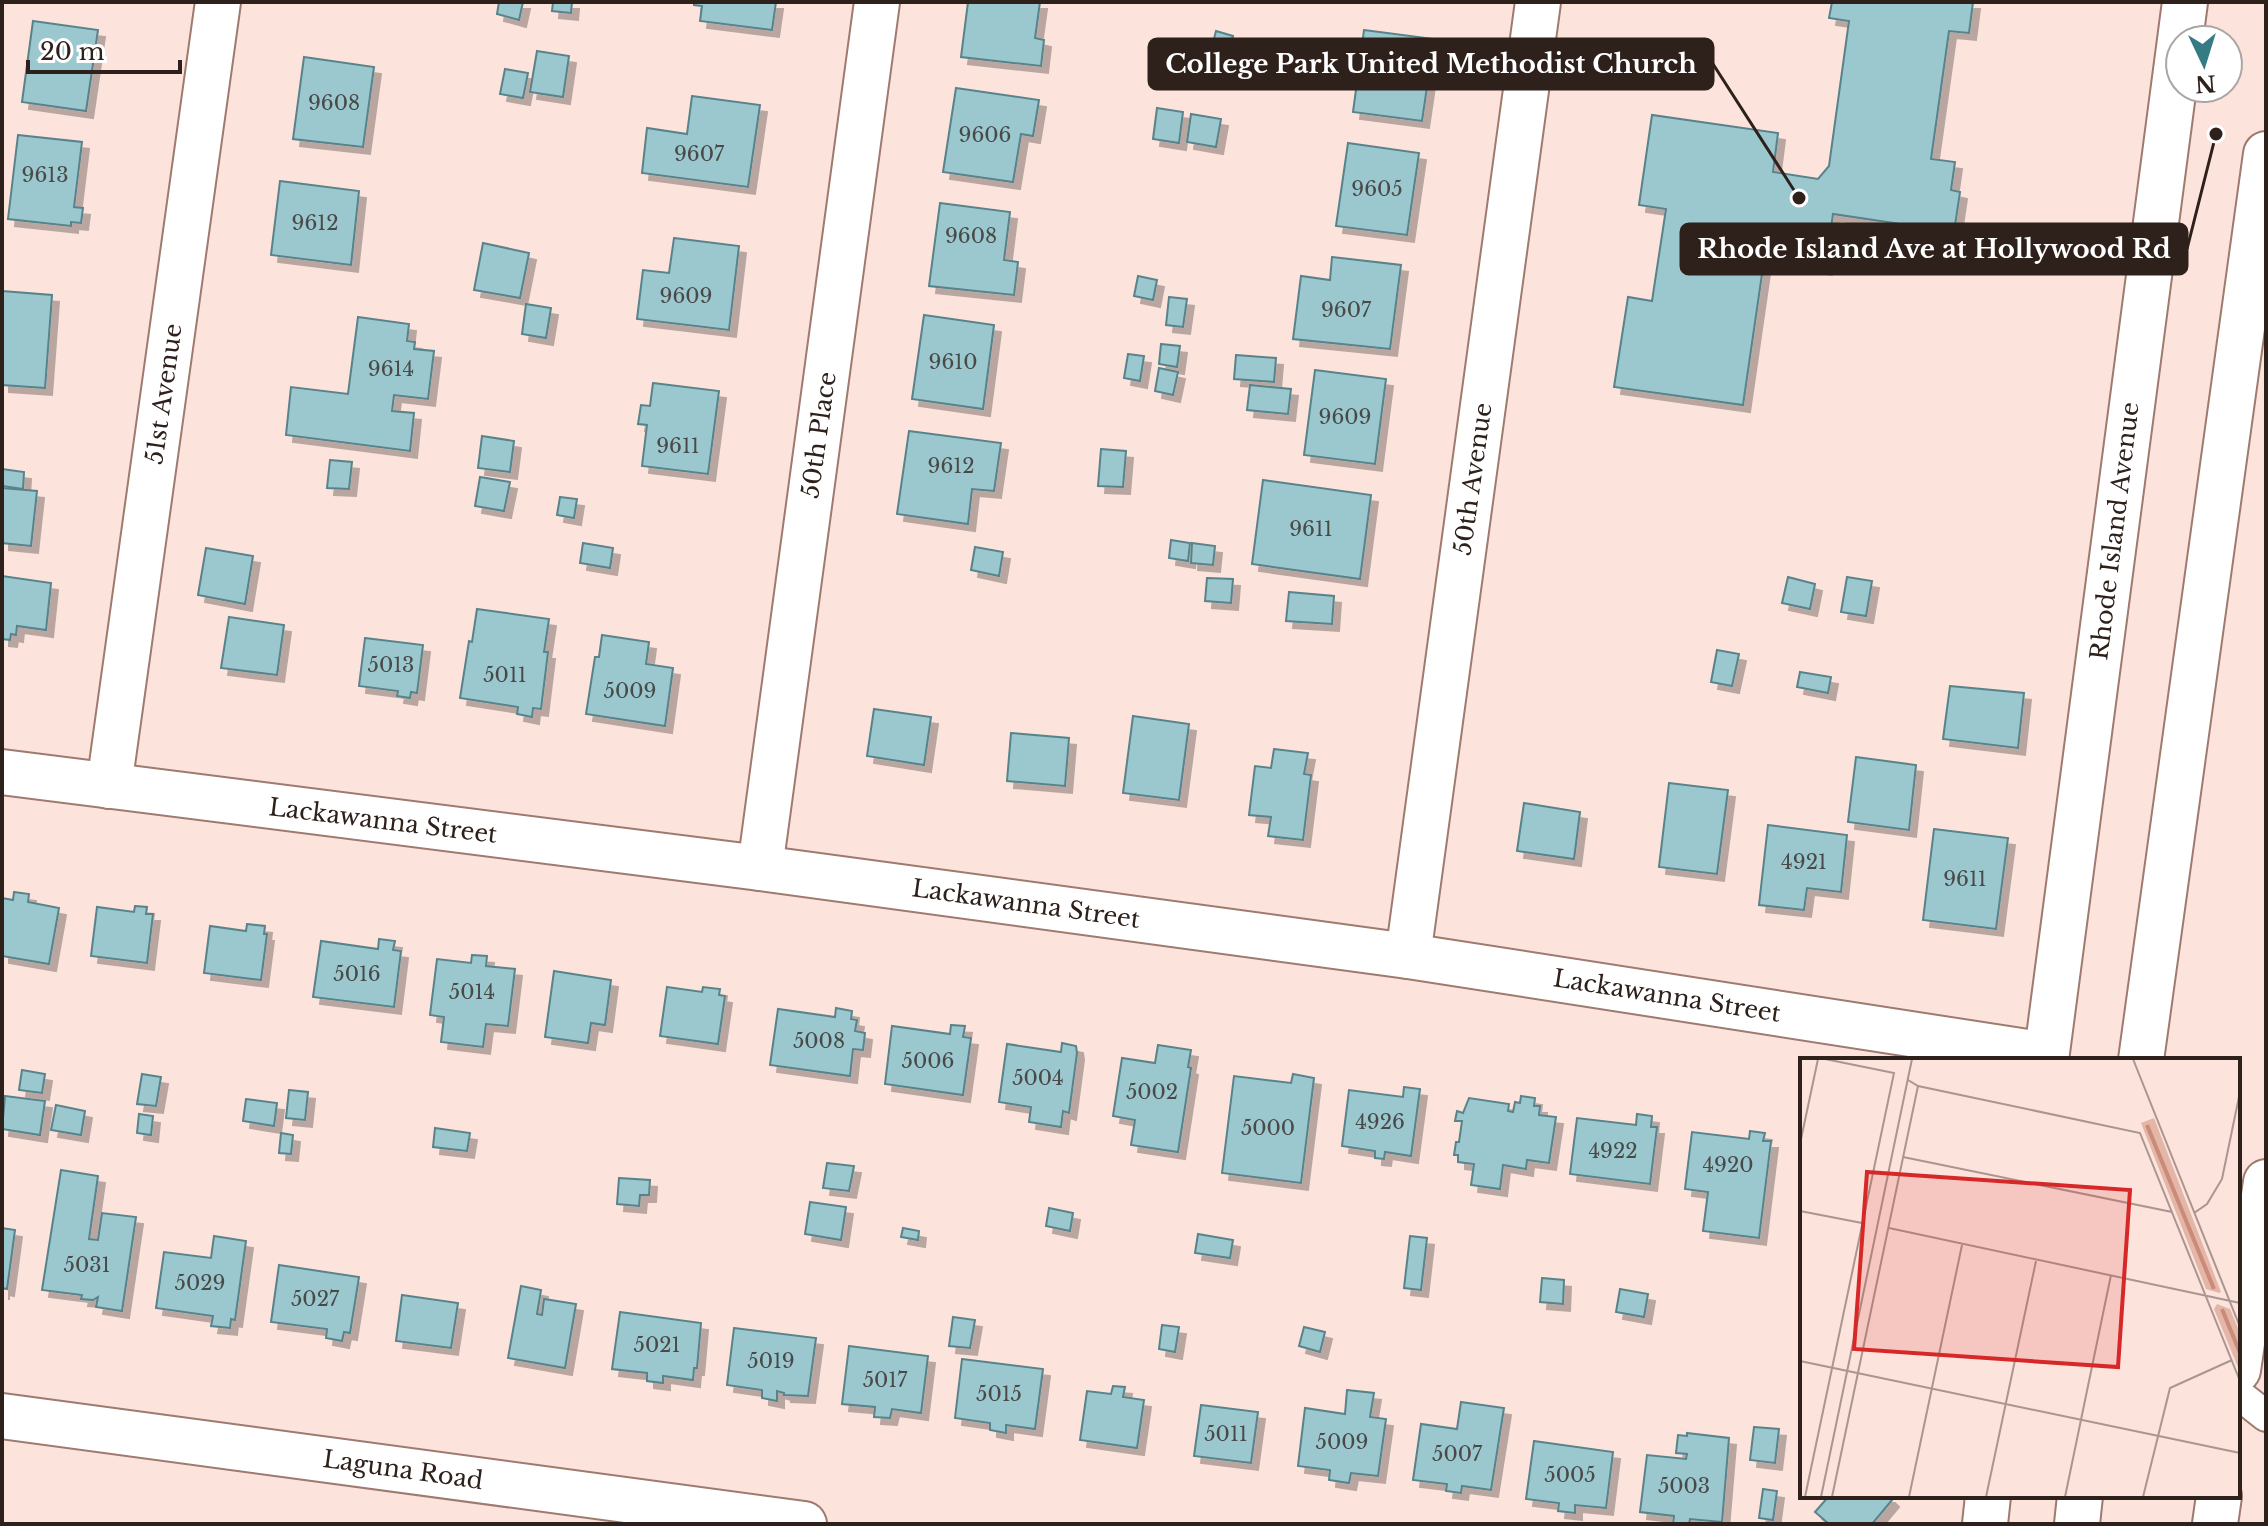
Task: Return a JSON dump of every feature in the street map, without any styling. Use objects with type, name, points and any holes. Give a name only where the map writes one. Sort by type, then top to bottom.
[{"type":"street","name":"51st Avenue","points":[[109,786],[218,2]]},
{"type":"street","name":"50th Place","points":[[760,868],[877,2]]},
{"type":"street","name":"50th Avenue","points":[[1408,956],[1538,2]]},
{"type":"street","name":"Rhode Island Avenue","points":[[2046,1058],[2185,2]]},
{"type":"street","points":[[2141,1058],[2266,154]]},
{"type":"street","name":"Lackawanna Street","points":[[2,772],[760,868],[1408,956],[2046,1058]]},
{"type":"street","points":[[2240,1357],[2266,1182]]},
{"type":"street","name":"Laguna Road","points":[[2,1416],[804,1524]]},
{"type":"street","points":[[1985,1524],[1988,1498]]},
{"type":"street","points":[[2077,1524],[2080,1498]]},
{"type":"street","points":[[2215,1524],[2219,1498]]},
{"type":"lane","points":[[2240,1396],[2266,1416]]},
{"type":"building","points":[[499,2],[523,2],[519,20],[497,14]]},
{"type":"building","points":[[553,2],[572,2],[571,13],[552,11]]},
{"type":"building","points":[[694,2],[776,2],[772,30],[700,21],[702,6],[694,5]]},
{"type":"building","points":[[968,2],[1040,2],[1035,38],[1044,40],[1041,66],[961,57]]},
{"type":"building","points":[[1832,2],[1973,2],[1969,33],[1949,31],[1931,159],[1955,162],[1951,190],[1960,192],[1954,232],[1833,214],[1825,268],[1764,260],[1743,405],[1614,387],[1628,297],[1652,301],[1666,209],[1639,205],[1652,115],[1778,133],[1773,172],[1818,179],[1829,166],[1849,21],[1829,18]]},
{"type":"building","points":[[33,21],[98,30],[86,111],[22,102]]},
{"type":"building","points":[[1364,30],[1434,39],[1422,121],[1353,112]]},
{"type":"building","points":[[1216,31],[1233,36],[1226,62],[1209,58]]},
{"type":"building","points":[[537,51],[569,56],[563,97],[530,92]]},
{"type":"building","points":[[304,57],[374,67],[363,147],[293,139]]},
{"type":"building","points":[[505,69],[528,73],[523,98],[500,94]]},
{"type":"building","points":[[956,88],[1039,100],[1033,136],[1021,134],[1013,182],[943,172]]},
{"type":"building","points":[[692,96],[760,105],[748,187],[642,173],[647,128],[687,134]]},
{"type":"building","points":[[1157,108],[1183,112],[1179,143],[1153,139]]},
{"type":"building","points":[[1191,114],[1221,119],[1216,147],[1187,142]]},
{"type":"building","points":[[18,135],[82,142],[74,207],[83,208],[81,223],[71,222],[71,226],[8,219]]},
{"type":"building","points":[[1348,143],[1419,153],[1407,235],[1336,226]]},
{"type":"building","points":[[280,181],[359,191],[351,265],[271,255]]},
{"type":"building","points":[[940,203],[1010,212],[1004,260],[1018,262],[1014,295],[929,286]]},
{"type":"building","points":[[674,238],[739,246],[729,330],[637,319],[643,270],[669,273]]},
{"type":"building","points":[[483,243],[529,253],[520,298],[474,290]]},
{"type":"building","points":[[1332,257],[1401,265],[1390,349],[1293,339],[1301,276],[1330,280]]},
{"type":"building","points":[[1138,276],[1157,280],[1153,300],[1134,296]]},
{"type":"building","points":[[2,291],[52,295],[45,388],[2,385]]},
{"type":"building","points":[[1169,297],[1187,299],[1183,327],[1166,325]]},
{"type":"building","points":[[526,304],[551,308],[546,338],[522,334]]},
{"type":"building","points":[[924,315],[994,325],[983,409],[912,399]]},
{"type":"building","points":[[358,317],[409,324],[407,341],[415,342],[414,349],[434,351],[428,399],[394,395],[392,411],[414,413],[410,451],[286,435],[291,387],[348,394]]},
{"type":"building","points":[[1161,344],[1180,346],[1177,367],[1159,364]]},
{"type":"building","points":[[1128,354],[1144,356],[1140,381],[1124,378]]},
{"type":"building","points":[[1236,355],[1276,358],[1274,382],[1234,379]]},
{"type":"building","points":[[1159,368],[1178,372],[1173,395],[1155,391]]},
{"type":"building","points":[[1315,370],[1386,379],[1375,464],[1304,455]]},
{"type":"building","points":[[653,383],[719,391],[708,474],[642,466],[647,425],[638,424],[641,405],[650,406]]},
{"type":"building","points":[[1250,385],[1291,389],[1288,414],[1247,410]]},
{"type":"building","points":[[909,431],[1001,443],[994,491],[972,489],[968,524],[897,514]]},
{"type":"building","points":[[482,436],[514,441],[510,472],[478,468]]},
{"type":"building","points":[[1101,449],[1126,451],[1123,487],[1098,486]]},
{"type":"building","points":[[330,460],[352,462],[349,489],[327,488]]},
{"type":"building","points":[[2,469],[24,472],[23,489],[2,486]]},
{"type":"building","points":[[480,477],[510,482],[504,511],[475,506]]},
{"type":"building","points":[[1263,480],[1371,495],[1360,579],[1252,564]]},
{"type":"building","points":[[2,488],[37,491],[31,546],[2,543]]},
{"type":"building","points":[[560,497],[577,499],[574,518],[557,515]]},
{"type":"building","points":[[1171,540],[1190,543],[1188,561],[1169,558]]},
{"type":"building","points":[[583,543],[613,548],[610,568],[580,563]]},
{"type":"building","points":[[1192,543],[1215,546],[1213,565],[1191,563]]},
{"type":"building","points":[[975,547],[1003,552],[999,576],[971,570]]},
{"type":"building","points":[[206,548],[253,556],[245,604],[198,595]]},
{"type":"building","points":[[2,576],[51,583],[46,630],[17,626],[16,635],[11,634],[10,640],[2,639]]},
{"type":"building","points":[[1788,577],[1815,584],[1810,609],[1782,603]]},
{"type":"building","points":[[1847,577],[1872,581],[1866,616],[1841,612]]},
{"type":"building","points":[[1207,578],[1233,579],[1231,603],[1205,601]]},
{"type":"building","points":[[1289,592],[1334,596],[1332,624],[1286,621]]},
{"type":"building","points":[[477,609],[549,619],[541,709],[533,708],[532,717],[517,714],[518,707],[460,698]]},
{"type":"building","points":[[229,617],[284,625],[277,675],[221,668]]},
{"type":"building","points":[[602,635],[649,642],[646,664],[673,668],[665,726],[586,714],[595,657],[599,657]]},
{"type":"building","points":[[365,638],[423,645],[417,693],[411,692],[410,698],[397,696],[398,691],[359,686]]},
{"type":"building","points":[[1717,650],[1739,654],[1732,686],[1711,682]]},
{"type":"building","points":[[1800,672],[1831,677],[1828,693],[1797,687]]},
{"type":"building","points":[[1950,686],[2024,693],[2018,748],[1943,739]]},
{"type":"building","points":[[874,709],[931,717],[924,765],[867,756]]},
{"type":"building","points":[[1133,716],[1189,724],[1179,800],[1123,793]]},
{"type":"building","points":[[1011,733],[1069,738],[1065,786],[1007,781]]},
{"type":"building","points":[[1274,749],[1308,753],[1304,774],[1311,775],[1303,840],[1268,836],[1271,817],[1249,815],[1255,766],[1271,768]]},
{"type":"building","points":[[1856,757],[1916,765],[1909,830],[1848,822]]},
{"type":"building","points":[[1669,783],[1728,790],[1717,874],[1659,867]]},
{"type":"building","points":[[1524,803],[1580,812],[1574,859],[1517,851]]},
{"type":"building","points":[[1768,825],[1847,835],[1841,892],[1807,888],[1804,910],[1759,905]]},
{"type":"building","points":[[1934,829],[2008,838],[1996,929],[1923,920]]},
{"type":"building","points":[[14,892],[29,894],[28,902],[59,908],[49,964],[2,956],[2,898],[13,900]]},
{"type":"building","points":[[135,906],[147,907],[146,914],[153,914],[147,963],[91,956],[97,907],[134,912]]},
{"type":"building","points":[[247,924],[265,926],[264,934],[267,934],[261,980],[204,973],[210,926],[246,931]]},
{"type":"building","points":[[379,939],[395,941],[393,950],[401,951],[394,1007],[313,997],[321,941],[378,949]]},
{"type":"building","points":[[472,955],[487,956],[486,966],[515,969],[508,1026],[486,1024],[483,1047],[441,1042],[444,1017],[430,1015],[437,959],[471,963]]},
{"type":"building","points":[[554,971],[611,980],[605,1025],[591,1023],[588,1043],[545,1037]]},
{"type":"building","points":[[667,987],[702,992],[703,987],[720,989],[719,995],[725,996],[718,1044],[660,1036]]},
{"type":"building","points":[[836,1008],[852,1011],[851,1019],[857,1020],[855,1031],[865,1033],[863,1050],[853,1049],[850,1076],[770,1065],[778,1009],[835,1017]]},
{"type":"building","points":[[951,1025],[965,1026],[963,1037],[971,1038],[963,1095],[885,1084],[892,1026],[950,1034]]},
{"type":"building","points":[[1062,1043],[1076,1046],[1077,1053],[1069,1113],[1063,1111],[1061,1127],[1029,1122],[1031,1107],[999,1102],[1007,1044],[1061,1052]]},
{"type":"building","points":[[1158,1045],[1191,1050],[1178,1152],[1131,1145],[1135,1120],[1113,1116],[1122,1058],[1155,1063]]},
{"type":"building","points":[[22,1070],[45,1074],[42,1093],[19,1090]]},
{"type":"building","points":[[142,1074],[161,1077],[156,1106],[137,1104]]},
{"type":"building","points":[[1293,1074],[1314,1078],[1301,1183],[1222,1173],[1234,1076],[1291,1083]]},
{"type":"building","points":[[1404,1087],[1420,1089],[1411,1156],[1385,1152],[1384,1159],[1375,1158],[1375,1151],[1342,1146],[1349,1090],[1403,1097]]},
{"type":"building","points":[[289,1090],[308,1092],[305,1120],[286,1118]]},
{"type":"building","points":[[5,1096],[45,1101],[40,1135],[2,1129]]},
{"type":"building","points":[[1521,1096],[1535,1098],[1534,1106],[1540,1106],[1539,1115],[1556,1117],[1549,1163],[1527,1160],[1526,1169],[1503,1165],[1500,1189],[1471,1185],[1474,1164],[1458,1162],[1458,1155],[1454,1155],[1462,1121],[1455,1121],[1457,1111],[1463,1113],[1469,1098],[1509,1104],[1508,1111],[1513,1112],[1515,1102],[1520,1103]]},
{"type":"building","points":[[246,1099],[277,1103],[274,1126],[243,1121]]},
{"type":"building","points":[[56,1105],[85,1111],[81,1135],[51,1130]]},
{"type":"building","points":[[139,1114],[153,1116],[151,1135],[137,1133]]},
{"type":"building","points":[[1637,1114],[1652,1116],[1651,1127],[1657,1127],[1650,1184],[1570,1174],[1577,1118],[1636,1125]]},
{"type":"building","points":[[435,1128],[470,1133],[467,1151],[433,1147]]},
{"type":"building","points":[[1750,1131],[1765,1133],[1763,1141],[1771,1141],[1759,1238],[1703,1231],[1708,1192],[1685,1189],[1692,1132],[1749,1139]]},
{"type":"building","points":[[281,1133],[293,1135],[291,1154],[279,1153]]},
{"type":"building","points":[[827,1163],[854,1166],[849,1191],[823,1188]]},
{"type":"building","points":[[61,1170],[98,1176],[89,1239],[98,1240],[102,1213],[136,1217],[122,1311],[96,1307],[98,1297],[81,1299],[82,1295],[42,1290]]},
{"type":"building","points":[[619,1178],[650,1180],[649,1195],[640,1195],[639,1206],[617,1204]]},
{"type":"building","points":[[810,1202],[846,1207],[841,1240],[805,1234]]},
{"type":"building","points":[[1049,1208],[1073,1213],[1070,1231],[1046,1226]]},
{"type":"building","points":[[2,1228],[15,1230],[7,1289],[2,1288]]},
{"type":"building","points":[[903,1228],[919,1231],[918,1240],[901,1237]]},
{"type":"building","points":[[1198,1234],[1233,1240],[1230,1258],[1195,1253]]},
{"type":"building","points":[[214,1236],[246,1241],[235,1320],[231,1319],[230,1328],[211,1326],[213,1316],[156,1308],[164,1252],[211,1258]]},
{"type":"building","points":[[1410,1236],[1427,1238],[1421,1290],[1404,1288]]},
{"type":"building","points":[[279,1265],[359,1277],[350,1333],[344,1332],[342,1341],[326,1338],[327,1329],[271,1322]]},
{"type":"building","points":[[1542,1278],[1564,1280],[1563,1304],[1540,1302]]},
{"type":"building","points":[[521,1286],[541,1290],[537,1314],[542,1315],[544,1299],[576,1304],[565,1368],[508,1358]]},
{"type":"building","points":[[1620,1289],[1648,1294],[1644,1317],[1616,1312]]},
{"type":"building","points":[[402,1295],[458,1303],[451,1348],[396,1341]]},
{"type":"building","points":[[620,1312],[701,1323],[693,1380],[663,1376],[663,1383],[647,1381],[647,1373],[612,1369]]},
{"type":"building","points":[[953,1317],[975,1320],[970,1348],[949,1346]]},
{"type":"building","points":[[1162,1325],[1179,1327],[1175,1352],[1159,1349]]},
{"type":"building","points":[[1304,1327],[1325,1332],[1320,1352],[1299,1346]]},
{"type":"building","points":[[734,1328],[816,1338],[808,1396],[784,1395],[777,1391],[777,1401],[762,1398],[762,1390],[727,1385]]},
{"type":"building","points":[[849,1346],[928,1356],[921,1413],[892,1409],[890,1418],[874,1417],[875,1407],[842,1404]]},
{"type":"building","points":[[962,1359],[1043,1369],[1035,1429],[1006,1425],[1006,1433],[990,1430],[990,1423],[955,1418]]},
{"type":"building","points":[[1113,1386],[1125,1387],[1123,1397],[1144,1400],[1137,1448],[1080,1440],[1087,1391],[1111,1394]]},
{"type":"building","points":[[1347,1390],[1374,1393],[1370,1417],[1386,1419],[1378,1476],[1351,1473],[1349,1483],[1329,1480],[1330,1470],[1298,1466],[1305,1408],[1345,1414]]},
{"type":"building","points":[[1461,1402],[1504,1408],[1491,1490],[1462,1486],[1461,1493],[1446,1491],[1447,1484],[1413,1480],[1421,1424],[1457,1429]]},
{"type":"building","points":[[1201,1405],[1258,1412],[1251,1463],[1194,1456]]},
{"type":"building","points":[[1754,1427],[1779,1429],[1775,1463],[1750,1460]]},
{"type":"building","points":[[1687,1433],[1729,1438],[1722,1522],[1690,1519],[1689,1524],[1673,1524],[1674,1516],[1640,1512],[1647,1455],[1686,1459],[1687,1454],[1676,1453],[1678,1435],[1687,1436]]},
{"type":"building","points":[[1534,1441],[1613,1452],[1606,1508],[1575,1505],[1575,1513],[1558,1511],[1559,1503],[1526,1499]]},
{"type":"building","points":[[1763,1489],[1777,1491],[1773,1520],[1759,1518]]},
{"type":"building","points":[[1827,1498],[1892,1500],[1872,1524],[1829,1524],[1815,1512]]},
{"type":"place","name":"Rhode Island Ave at Hollywood Rd","points":[[2216,134]]},
{"type":"place","name":"College Park United Methodist Church","points":[[1799,198]]}]
